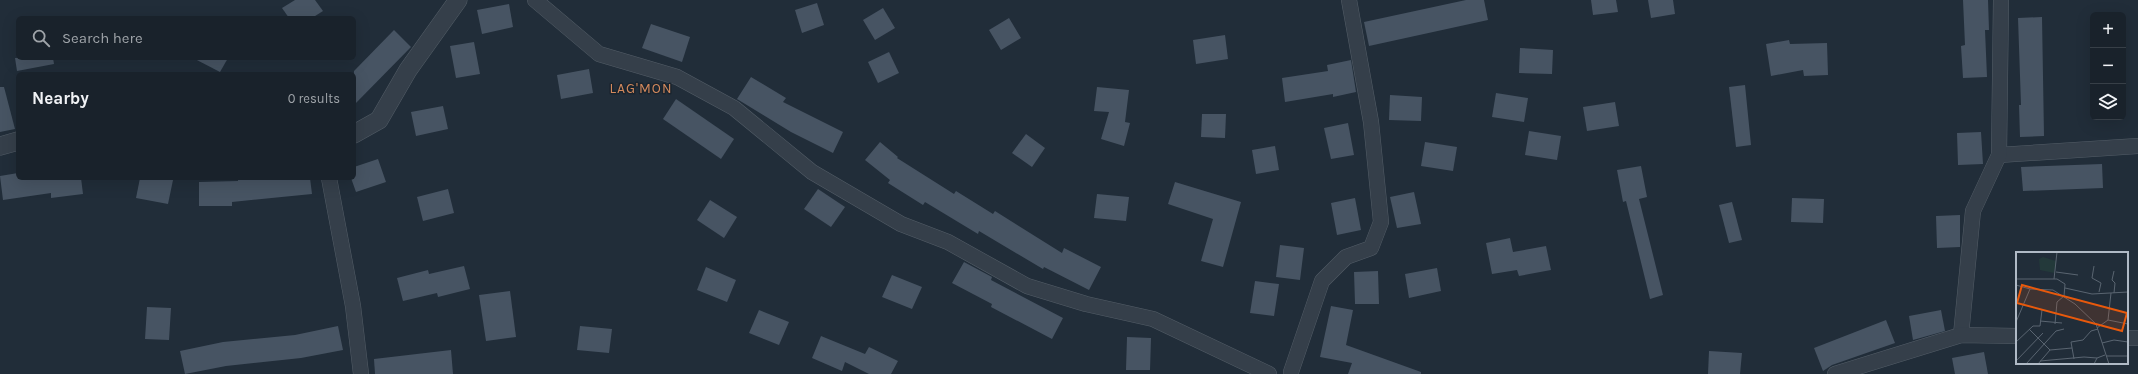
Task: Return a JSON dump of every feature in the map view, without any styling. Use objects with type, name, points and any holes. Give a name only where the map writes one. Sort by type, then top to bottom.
[{"type":"street","points":[[356,133],[379,120],[408,70],[458,0]]},
{"type":"street","points":[[535,0],[599,54],[677,77],[734,108],[812,172],[901,224],[948,242],[1027,286],[1086,304],[1153,319],[1270,374],[1294,373],[1322,281],[1346,257],[1370,248],[1381,222],[1371,122],[1349,0]]},
{"type":"street","points":[[1961,335],[1973,211],[1999,155],[2001,0]]},
{"type":"street","points":[[0,146],[16,142]]},
{"type":"street","points":[[1999,155],[2138,146]]},
{"type":"street","points":[[329,180],[353,306],[361,374]]},
{"type":"street","points":[[1835,374],[1961,335],[2016,336]]},
{"type":"building","points":[[295,0],[315,0],[323,11],[315,16],[288,16],[282,8]]},
{"type":"building","points":[[1466,0],[1484,0],[1488,20],[1369,46],[1364,22]]},
{"type":"building","points":[[1591,0],[1616,0],[1618,12],[1593,15]]},
{"type":"building","points":[[1648,0],[1673,0],[1675,14],[1651,18]]},
{"type":"building","points":[[1963,0],[1988,0],[1989,30],[1985,30],[1987,77],[1963,78],[1961,46],[1965,45]]},
{"type":"building","points":[[817,3],[824,25],[802,33],[795,10]]},
{"type":"building","points":[[509,4],[513,27],[482,34],[477,10]]},
{"type":"building","points":[[883,8],[895,28],[875,40],[863,20]]},
{"type":"building","points":[[2042,17],[2044,136],[2020,137],[2019,105],[2021,105],[2018,18]]},
{"type":"building","points":[[1009,18],[1021,38],[1001,50],[989,30]]},
{"type":"building","points":[[651,24],[690,37],[682,62],[642,48]]},
{"type":"building","points":[[394,30],[411,47],[356,103],[356,72],[354,71]]},
{"type":"building","points":[[1225,35],[1228,59],[1196,64],[1193,40]]},
{"type":"building","points":[[1789,40],[1790,44],[1827,43],[1828,75],[1804,76],[1803,70],[1771,76],[1766,44]]},
{"type":"building","points":[[474,42],[480,74],[456,78],[450,46]]},
{"type":"building","points":[[1520,48],[1553,50],[1552,74],[1519,73]]},
{"type":"building","points":[[889,52],[899,73],[878,83],[868,62]]},
{"type":"building","points":[[15,58],[16,60],[53,60],[54,64],[17,71]]},
{"type":"building","points":[[197,60],[227,60],[220,72]]},
{"type":"building","points":[[1351,60],[1356,92],[1333,97],[1333,94],[1285,102],[1282,78],[1328,71],[1327,65]]},
{"type":"building","points":[[589,69],[593,93],[561,99],[557,75]]},
{"type":"building","points":[[751,77],[786,98],[783,102],[843,132],[833,153],[791,132],[737,99]]},
{"type":"building","points":[[1745,85],[1751,145],[1736,147],[1729,87]]},
{"type":"building","points":[[0,87],[4,87],[15,129],[0,132]]},
{"type":"building","points":[[1097,87],[1129,90],[1125,122],[1130,123],[1124,146],[1101,139],[1109,112],[1094,111]]},
{"type":"building","points":[[1496,93],[1528,98],[1524,122],[1492,117]]},
{"type":"building","points":[[1390,95],[1422,97],[1421,121],[1389,120]]},
{"type":"building","points":[[676,99],[734,139],[721,159],[663,119]]},
{"type":"building","points":[[1615,102],[1619,126],[1587,131],[1583,107]]},
{"type":"building","points":[[443,106],[448,129],[416,136],[411,112]]},
{"type":"building","points":[[1202,114],[1226,114],[1225,138],[1201,137]]},
{"type":"building","points":[[1348,123],[1354,155],[1331,159],[1324,128]]},
{"type":"building","points":[[1529,131],[1561,136],[1557,160],[1525,155]]},
{"type":"building","points":[[1981,132],[1983,164],[1958,165],[1957,133]]},
{"type":"building","points":[[1026,134],[1045,148],[1032,167],[1012,153]]},
{"type":"building","points":[[880,142],[898,157],[897,158],[954,194],[956,191],[993,214],[995,211],[1062,253],[1064,248],[1101,267],[1089,290],[1044,267],[1043,269],[979,231],[978,234],[925,202],[923,205],[888,183],[890,180],[865,160]]},
{"type":"building","points":[[1425,142],[1457,147],[1453,171],[1421,166]]},
{"type":"building","points":[[1275,146],[1279,170],[1256,174],[1252,150]]},
{"type":"building","points":[[378,159],[386,182],[356,192],[352,180],[356,180],[356,166]]},
{"type":"building","points":[[2102,164],[2103,188],[2023,191],[2021,167]]},
{"type":"building","points":[[1641,166],[1647,197],[1639,199],[1663,295],[1650,299],[1626,201],[1623,202],[1617,170]]},
{"type":"building","points":[[16,173],[16,180],[81,180],[83,194],[51,198],[51,193],[3,200],[0,176]]},
{"type":"building","points":[[140,180],[173,180],[168,204],[136,198]]},
{"type":"building","points":[[310,180],[312,194],[232,202],[232,206],[199,206],[199,182]]},
{"type":"building","points":[[1175,182],[1241,202],[1223,267],[1201,261],[1213,219],[1168,204]]},
{"type":"building","points":[[448,189],[454,213],[423,221],[417,197]]},
{"type":"building","points":[[818,189],[845,207],[831,227],[804,209]]},
{"type":"building","points":[[1414,192],[1421,224],[1397,228],[1390,197]]},
{"type":"building","points":[[1097,194],[1129,197],[1126,221],[1094,218]]},
{"type":"building","points":[[1355,198],[1361,230],[1337,235],[1331,203]]},
{"type":"building","points":[[1792,198],[1824,199],[1823,223],[1791,222]]},
{"type":"building","points":[[710,200],[737,217],[724,238],[697,220]]},
{"type":"building","points":[[1732,202],[1742,240],[1729,243],[1719,205]]},
{"type":"building","points":[[1960,215],[1960,247],[1937,248],[1936,216]]},
{"type":"building","points":[[1510,238],[1513,252],[1546,246],[1551,270],[1519,276],[1517,270],[1492,274],[1486,243]]},
{"type":"building","points":[[1280,245],[1304,248],[1300,280],[1276,277]]},
{"type":"building","points":[[964,262],[992,277],[991,280],[1063,318],[1052,339],[991,307],[992,304],[952,283]]},
{"type":"building","points":[[464,266],[470,289],[438,297],[437,293],[403,301],[397,278],[428,270],[429,274]]},
{"type":"building","points":[[706,267],[736,280],[727,302],[697,290]]},
{"type":"building","points":[[1437,268],[1441,291],[1409,298],[1405,274]]},
{"type":"building","points":[[1378,271],[1379,304],[1355,304],[1354,272]]},
{"type":"building","points":[[892,275],[922,287],[912,309],[882,297]]},
{"type":"building","points":[[1255,281],[1279,284],[1274,316],[1250,313]]},
{"type":"building","points":[[510,291],[516,337],[486,341],[479,295]]},
{"type":"building","points":[[1331,306],[1353,310],[1346,345],[1421,372],[1421,374],[1348,374],[1352,363],[1320,357]]},
{"type":"building","points":[[147,307],[171,308],[169,340],[145,339]]},
{"type":"building","points":[[759,310],[789,322],[779,345],[749,333]]},
{"type":"building","points":[[1941,310],[1945,331],[1913,340],[1909,316]]},
{"type":"building","points":[[1886,320],[1895,343],[1832,365],[1823,371],[1814,348]]},
{"type":"building","points":[[338,326],[343,350],[301,358],[226,366],[185,374],[180,351],[223,342],[295,335]]},
{"type":"building","points":[[580,326],[612,329],[609,353],[577,350]]},
{"type":"building","points":[[821,336],[865,354],[869,347],[898,361],[891,374],[869,374],[845,362],[842,371],[812,358]]},
{"type":"building","points":[[1127,337],[1151,338],[1150,370],[1126,370]]},
{"type":"building","points":[[451,350],[453,374],[375,374],[374,359]]},
{"type":"building","points":[[1709,351],[1742,353],[1740,374],[1708,374]]},
{"type":"building","points":[[1984,352],[1988,374],[1955,374],[1952,358]]},
{"type":"district","name":"LAG'MON","points":[[641,88]]}]
